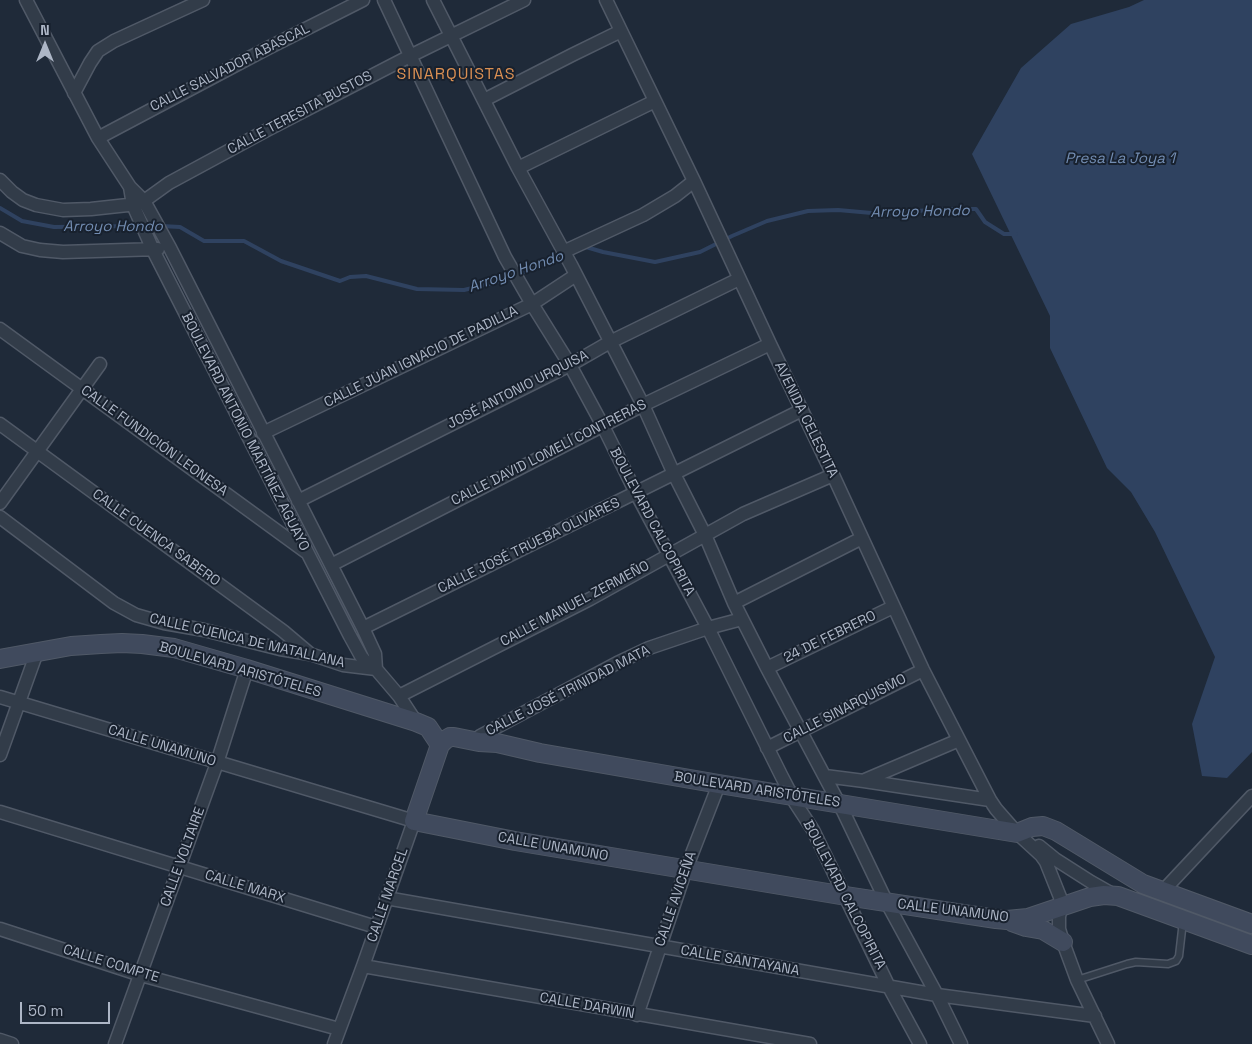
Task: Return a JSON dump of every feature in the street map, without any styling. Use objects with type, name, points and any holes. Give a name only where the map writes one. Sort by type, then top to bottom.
[{"type":"street","name":"BOULEVARD ANTONIO MARTÍNEZ AGUAYO","points":[[27,0],[98,138],[130,187],[138,203],[153,216],[170,248],[363,628],[375,654],[376,668]]},
{"type":"street","points":[[74,93],[98,51],[114,41],[204,0]]},
{"type":"street","name":"CALLE SALVADOR ABASCAL","points":[[98,138],[266,48],[363,0]]},
{"type":"street","name":"BOULEVARD CALCOPIRITA","points":[[384,0],[506,257],[532,304],[570,364],[603,426],[636,493],[708,628],[767,748],[813,830],[920,1044]]},
{"type":"street","points":[[433,0],[518,168],[643,405],[674,474],[705,535],[734,603],[839,803],[887,903],[937,995],[961,1044]]},
{"type":"street","name":"CALLE TERESITA BUSTOS","points":[[138,203],[170,183],[267,130],[524,0]]},
{"type":"street","name":"AVENIDA CELESTITA","points":[[606,0],[694,181],[738,279],[833,475],[923,670],[990,800],[1018,833]]},
{"type":"street","points":[[484,100],[621,31]]},
{"type":"street","points":[[518,168],[655,101]]},
{"type":"street","points":[[0,180],[23,200],[36,206],[63,210],[138,203]]},
{"type":"street","name":"CALLE JUAN IGNACIO DE PADILLA","points":[[263,433],[532,304],[569,262],[675,196],[694,181]]},
{"type":"street","name":"BOULEVARD ANTONIO MARTÍNEZ AGUAYO","points":[[138,203],[139,218],[152,250],[361,656],[366,662],[376,668],[399,696],[416,722]]},
{"type":"street","points":[[0,233],[22,246],[62,252],[170,248]]},
{"type":"street","name":"JOSÉ ANTONIO URQUISA","points":[[298,501],[738,279]]},
{"type":"street","name":"CALLE FUNDICIÓN LEONESA","points":[[0,329],[308,554]]},
{"type":"street","name":"CALLE DAVID LOMELÍ CONTRERAS","points":[[331,565],[643,405],[770,344]]},
{"type":"street","points":[[0,503],[100,364]]},
{"type":"street","name":"CALLE JOSÉ TRUEBA OLIVARES","points":[[363,628],[802,410]]},
{"type":"street","name":"CALLE CUENCA SABERO","points":[[0,424],[275,625],[310,654]]},
{"type":"street","name":"CALLE MANUEL ZERMEÑO","points":[[399,696],[590,599],[743,514],[833,475]]},
{"type":"street","name":"CALLE CUENCA DE MATALLANA","points":[[0,517],[114,602],[136,615],[164,623],[310,654],[343,665],[376,668]]},
{"type":"street","points":[[734,603],[862,538]]},
{"type":"street","name":"24 DE FEBRERO","points":[[767,668],[893,607]]},
{"type":"street","name":"CALLE JOSÉ TRINIDAD MATA","points":[[480,736],[616,663],[650,648],[708,628],[742,619]]},
{"type":"street","name":"BOULEVARD ARISTÓTELES","points":[[0,659],[71,646],[122,643],[174,648],[416,722],[428,727],[440,745],[450,737],[497,743],[540,753],[719,784],[1018,833],[1034,842],[1090,882],[1118,896],[1252,945]]},
{"type":"street","points":[[0,754],[36,652]]},
{"type":"street","name":"CALLE VOLTAIRE","points":[[115,1044],[217,763],[247,669]]},
{"type":"street","name":"CALLE SINARQUISMO","points":[[767,748],[923,670]]},
{"type":"street","name":"CALLE UNAMUNO","points":[[0,697],[414,821],[515,841],[887,903],[1007,920],[1028,918],[1090,897],[1118,896]]},
{"type":"street","name":"BOULEVARD ARISTÓTELES","points":[[416,722],[428,722],[490,739],[497,743]]},
{"type":"street","points":[[864,780],[959,740]]},
{"type":"street","name":"CALLE MARCEL","points":[[334,1044],[440,745]]},
{"type":"street","points":[[824,776],[864,780],[990,800]]},
{"type":"street","name":"CALLE AVICEÑA","points":[[637,1015],[686,869],[719,784]]},
{"type":"street","points":[[1163,892],[1252,796]]},
{"type":"street","name":"CALLE MARX","points":[[0,812],[376,927]]},
{"type":"street","name":"BOULEVARD ARISTÓTELES","points":[[1018,833],[1043,826],[1056,831],[1143,884],[1252,924]]},
{"type":"street","points":[[1018,833],[1046,862],[1060,897],[1059,917],[1063,942],[1077,980],[1108,1044]]},
{"type":"street","name":"CALLE SANTAYANA","points":[[386,898],[937,995],[1095,1016]]},
{"type":"street","points":[[1007,920],[1026,927],[1043,930],[1063,942]]},
{"type":"street","name":"CALLE COMPTE","points":[[0,929],[141,974],[339,1029]]},
{"type":"street","name":"CALLE DARWIN","points":[[363,966],[810,1044]]},
{"type":"street","points":[[0,1040],[12,1044]]},
{"type":"lane","points":[[1077,980],[1136,962],[1168,964],[1176,962],[1179,956],[1183,920]]},
{"type":"water","name":"Presa La Joya 1","points":[[1144,0],[1252,0],[1252,752],[1227,778],[1202,776],[1192,724],[1215,657],[1155,532],[1131,492],[1107,468],[1050,348],[1050,316],[972,154],[1021,68],[1071,24],[1129,7]]},
{"type":"waterway","name":"Arroyo Hondo","points":[[0,208],[22,221],[54,227],[139,226]]},
{"type":"waterway","name":"Arroyo Hondo","points":[[584,248],[655,262],[700,252],[767,221],[808,211],[838,210],[883,214],[941,209],[976,209],[985,222],[1004,234],[1016,234]]},
{"type":"waterway","name":"Arroyo Hondo","points":[[161,226],[180,227],[204,241],[244,241],[281,261],[340,281],[350,277],[366,276],[417,289],[464,290],[497,282],[512,276]]},
{"type":"waterway","name":"Arroyo Hondo","points":[[519,274],[563,256]]},
{"type":"district","name":"SINARQUISTAS","points":[[456,75]]}]
